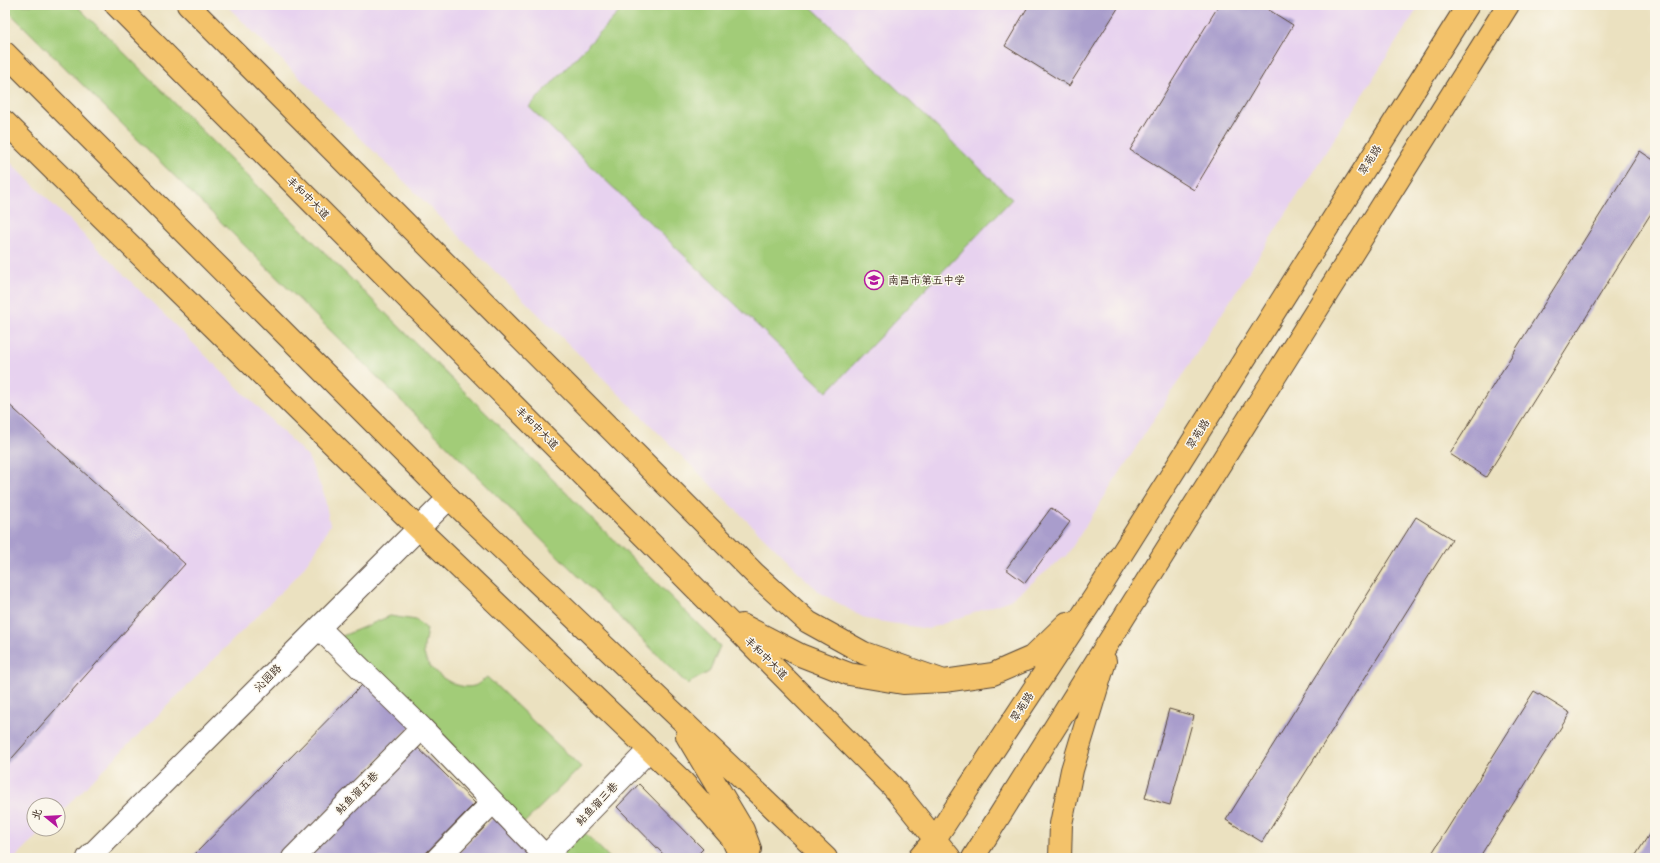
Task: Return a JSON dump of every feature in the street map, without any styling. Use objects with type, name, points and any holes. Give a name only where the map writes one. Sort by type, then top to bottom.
[{"type":"main road","name":"丰和中大道","points":[[116,5],[893,787],[950,858]]},
{"type":"main road","points":[[188,5],[755,574],[808,622],[864,653],[944,681]]},
{"type":"main road","name":"翠苑路","points":[[919,858],[935,839],[1097,593],[1468,5]]},
{"type":"main road","points":[[973,858],[1508,5]]},
{"type":"main road","points":[[5,53],[449,498],[826,858]]},
{"type":"main road","points":[[5,122],[418,528],[683,782],[732,838],[741,858]]},
{"type":"main road","points":[[724,616],[800,655],[849,674],[904,683],[944,681],[993,674],[1032,657],[1097,593]]},
{"type":"main road","points":[[1060,858],[1060,824],[1072,770],[1114,634]]},
{"type":"main road","points":[[672,711],[743,830],[754,858]]},
{"type":"street","name":"沁园路","points":[[88,858],[449,498]]},
{"type":"street","points":[[318,628],[422,728],[546,858]]},
{"type":"street","name":"鲇鱼溜五巷","points":[[293,858],[422,728]]},
{"type":"street","name":"鲇鱼溜三巷","points":[[546,858],[649,750]]},
{"type":"street","points":[[438,858],[493,802]]},
{"type":"shaded area","name":"南昌市第五中学","points":[[226,5],[1420,5],[1067,555],[1010,600],[928,629],[866,619],[819,592]]},
{"type":"shaded area","points":[[5,157],[308,457],[324,494],[330,525],[315,552],[297,576],[66,807],[66,797],[26,797],[26,837],[36,837],[15,858],[5,858]]},
{"type":"green space","points":[[5,5],[76,5],[720,646],[709,672],[687,684],[5,8]]},
{"type":"green space","points":[[626,5],[809,5],[1012,199],[827,392],[529,107]]},
{"type":"green space","points":[[390,616],[416,620],[427,629],[424,654],[431,667],[444,679],[459,686],[467,687],[479,684],[487,677],[581,767],[523,824],[333,640]]},
{"type":"green space","points":[[583,831],[610,858],[556,858]]},
{"type":"building","points":[[1029,5],[1120,5],[1069,86],[1005,46]]},
{"type":"building","points":[[1219,5],[1261,5],[1293,25],[1194,190],[1130,150]]},
{"type":"building","points":[[1640,151],[1655,161],[1655,207],[1486,477],[1450,454]]},
{"type":"building","points":[[5,401],[185,564],[5,766]]},
{"type":"building","points":[[1051,508],[1070,522],[1025,583],[1006,569]]},
{"type":"building","points":[[1416,517],[1452,539],[1262,842],[1226,820]]},
{"type":"building","points":[[369,678],[414,723],[280,858],[191,858]]},
{"type":"building","points":[[1534,691],[1570,713],[1479,858],[1429,858]]},
{"type":"building","points":[[1169,709],[1194,716],[1170,805],[1145,798]]},
{"type":"building","points":[[415,745],[475,803],[421,858],[304,858]]},
{"type":"building","points":[[639,784],[703,849],[694,858],[667,858],[617,807]]},
{"type":"building","points":[[497,814],[533,851],[526,858],[453,858]]},
{"type":"building","points":[[1655,825],[1655,858],[1634,858]]},
{"type":"place","name":"南昌市第五中学","points":[[874,280]]}]
